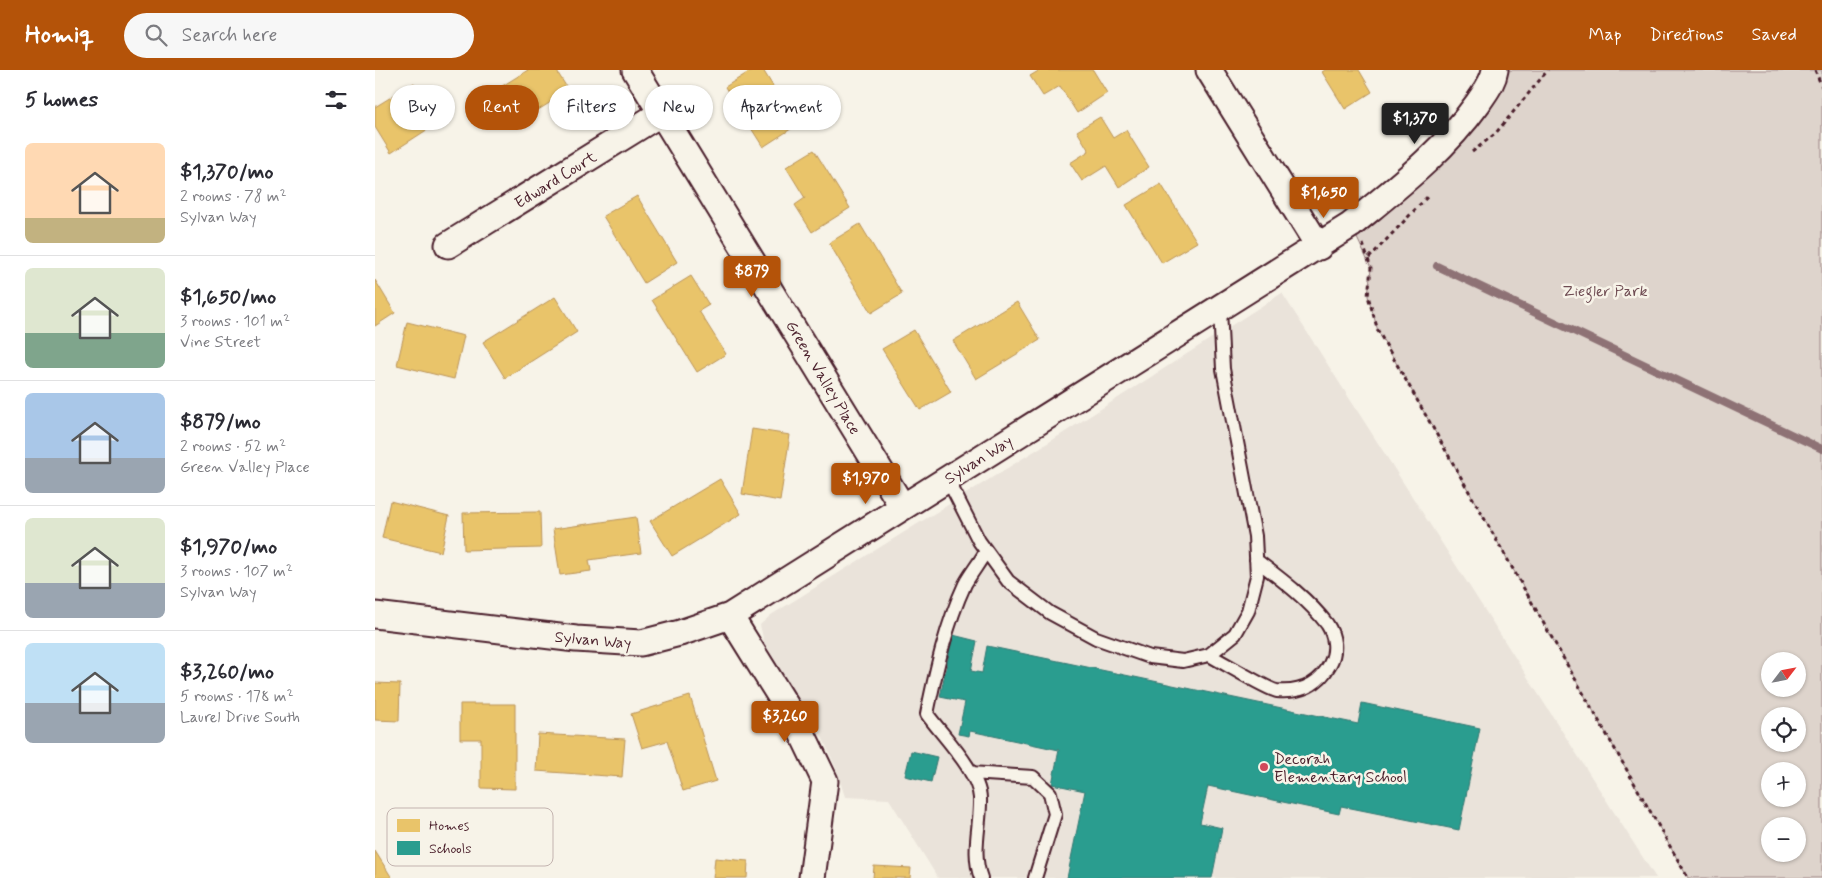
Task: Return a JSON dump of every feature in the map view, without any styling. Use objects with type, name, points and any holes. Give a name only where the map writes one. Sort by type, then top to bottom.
[{"type":"street","name":"Green Valley Place","points":[[635,70],[645,85]]},
{"type":"street","points":[[1209,70],[1319,247]]},
{"type":"street","name":"Sylvan Way","points":[[375,615],[576,639],[641,643],[680,633],[730,616],[902,506],[1319,247],[1351,225],[1422,166],[1463,124],[1494,80],[1495,70]]},
{"type":"street","name":"Edward Court","points":[[448,245],[645,123]]},
{"type":"street","name":"Green Valley Place","points":[[674,130],[902,506]]},
{"type":"street","points":[[730,616],[798,725],[825,781],[812,878]]},
{"type":"lane","points":[[947,478],[987,551],[1008,581],[1051,613],[1096,638],[1150,657],[1183,661],[1209,655],[1235,634],[1248,611],[1257,576],[1255,536],[1223,369],[1220,309]]},
{"type":"lane","points":[[981,878],[976,864],[980,796],[971,773],[927,714],[936,670],[954,615],[966,583],[987,551]]},
{"type":"lane","points":[[1209,655],[1275,691],[1309,688],[1324,676],[1332,660],[1335,640],[1327,625],[1297,592],[1256,560]]},
{"type":"lane","points":[[971,773],[1033,777],[1050,793],[1055,814],[1035,878]]},
{"type":"path","points":[[1815,70],[1822,86]]},
{"type":"path","points":[[1363,244],[1371,268],[1368,296],[1378,331],[1688,878]]},
{"type":"shaded area","points":[[1282,293],[1656,878],[938,878],[889,799],[845,797],[836,768],[823,739],[764,642],[760,625],[771,615],[1054,439]]},
{"type":"green space","name":"Ziegler Park","points":[[1495,70],[1822,70],[1822,878],[1688,878],[1378,331],[1368,296],[1371,268],[1351,225],[1422,166]]},
{"type":"building: Homes","points":[[528,70],[556,70],[565,85],[549,85],[549,103],[539,109],[539,85],[504,85]]},
{"type":"building: Homes","points":[[752,70],[763,70],[772,85],[728,85]]},
{"type":"building: Homes","points":[[1040,70],[1093,70],[1107,93],[1077,113],[1060,86],[1043,96],[1030,76]]},
{"type":"building: Homes","points":[[1325,70],[1359,70],[1372,92],[1345,109],[1322,72]]},
{"type":"building: Homes","points":[[390,98],[390,130],[427,130],[391,153],[375,127],[375,107]]},
{"type":"building: Homes","points":[[1100,117],[1113,138],[1126,130],[1149,167],[1119,187],[1106,166],[1082,181],[1070,163],[1089,151],[1077,131]]},
{"type":"building: Homes","points":[[752,130],[789,130],[763,147]]},
{"type":"building: Homes","points":[[814,150],[850,208],[812,232],[795,205],[805,198],[786,167]]},
{"type":"building: Homes","points":[[1161,184],[1197,242],[1162,263],[1126,205]]},
{"type":"building: Homes","points":[[637,196],[677,262],[644,283],[603,216]]},
{"type":"building: Homes","points":[[860,224],[902,294],[871,313],[829,243]]},
{"type":"building: Homes","points":[[691,276],[709,305],[699,311],[726,354],[697,372],[652,300]]},
{"type":"building: Homes","points":[[375,280],[395,313],[375,326]]},
{"type":"building: Homes","points":[[555,297],[577,332],[505,378],[483,342]]},
{"type":"building: Homes","points":[[1017,302],[1040,340],[976,379],[953,341]]},
{"type":"building: Homes","points":[[407,322],[464,336],[454,379],[397,365]]},
{"type":"building: Homes","points":[[914,330],[951,392],[920,410],[882,349]]},
{"type":"building: Homes","points":[[752,429],[790,435],[780,501],[742,494]]},
{"type":"building: Homes","points":[[720,479],[741,514],[672,556],[650,521]]},
{"type":"building: Homes","points":[[390,501],[449,516],[441,552],[382,538]]},
{"type":"building: Homes","points":[[540,512],[541,548],[464,550],[463,513]]},
{"type":"building: Homes","points":[[636,517],[641,553],[589,560],[591,571],[560,575],[553,529]]},
{"type":"building: Homes","points":[[375,683],[400,684],[399,721],[375,720]]},
{"type":"building: Homes","points":[[690,696],[716,781],[683,791],[667,741],[642,748],[631,714]]},
{"type":"building: Homes","points":[[460,704],[515,704],[515,789],[481,788],[481,739],[460,739]]},
{"type":"building: Homes","points":[[538,734],[625,739],[622,777],[536,771]]},
{"type":"building: Homes","points":[[375,851],[392,878],[375,878]]},
{"type":"building: Homes","points":[[715,858],[748,861],[747,878],[713,878]]},
{"type":"building: Homes","points":[[874,866],[911,868],[910,878],[873,878]]},
{"type":"building: Schools","name":"Decorah Elementary School","points":[[953,635],[977,641],[971,671],[982,673],[987,646],[1358,724],[1362,703],[1480,728],[1459,830],[1341,806],[1339,814],[1208,786],[1200,823],[1222,828],[1212,878],[1067,878],[1085,791],[1052,784],[1059,750],[970,731],[969,736],[958,734],[965,702],[940,697]]},
{"type":"building: Schools","points":[[911,751],[937,757],[931,782],[905,776]]},
{"type":"waterway","points":[[1437,266],[1822,449]]},
{"type":"place","name":"Decorah Elementary School","points":[[1264,767]]}]
